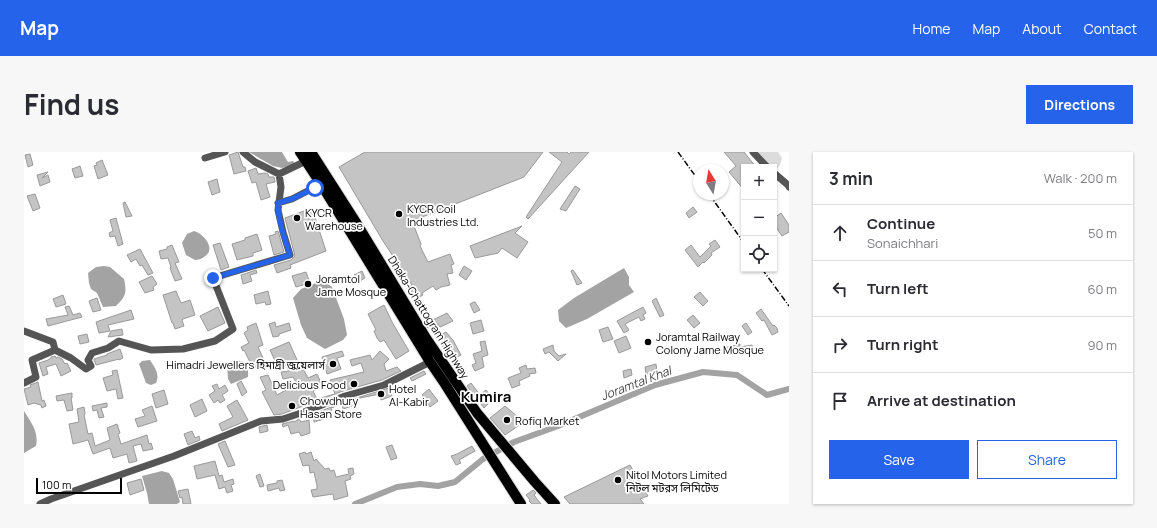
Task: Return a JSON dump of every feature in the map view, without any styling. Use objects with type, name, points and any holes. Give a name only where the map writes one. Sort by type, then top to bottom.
[{"type":"highway","name":"Dhaka-Chattogram Highway","points":[[300,152],[309,157],[357,224],[426,338],[477,412],[514,458],[555,504]]},
{"type":"highway","name":"Dhaka-Chattogram Highway","points":[[309,157],[321,184],[430,362],[479,436],[521,504]]},
{"type":"street","points":[[206,158],[225,152]]},
{"type":"street","points":[[243,152],[255,162],[279,174]]},
{"type":"street","points":[[753,152],[765,164]]},
{"type":"street","points":[[279,174],[309,157]]},
{"type":"street","points":[[24,331],[52,342],[55,350],[71,358],[86,369],[91,366],[88,360],[92,353],[108,348],[118,341],[151,350],[182,349],[215,341],[233,329],[213,278],[290,255],[278,210],[281,187],[279,174]]},
{"type":"street","points":[[777,176],[789,187]]},
{"type":"street","points":[[278,203],[292,199],[321,184]]},
{"type":"street","points":[[24,383],[36,377],[32,360],[55,350]]},
{"type":"street","points":[[40,504],[174,456],[261,421],[283,418],[304,412],[345,396],[384,385],[430,362]]},
{"type":"shaded area","points":[[249,152],[282,152],[288,162],[293,161],[295,164],[282,168],[273,166]]},
{"type":"shaded area","points":[[751,152],[778,152],[782,158],[780,165],[777,168],[777,164],[761,164]]},
{"type":"shaded area","points":[[194,231],[205,238],[209,246],[208,254],[196,260],[186,255],[182,243],[187,234]]},
{"type":"shaded area","points":[[96,267],[110,267],[124,279],[125,294],[116,306],[103,307],[97,293],[91,289],[89,283],[88,273]]},
{"type":"shaded area","points":[[624,268],[629,277],[629,285],[634,292],[587,319],[566,328],[559,321],[558,310],[574,298]]},
{"type":"shaded area","points":[[323,280],[332,287],[344,319],[347,335],[343,340],[325,349],[307,338],[301,325],[293,298],[301,289]]},
{"type":"shaded area","points":[[150,360],[156,371],[157,377],[156,383],[151,385],[146,383],[139,364],[142,361]]},
{"type":"shaded area","points":[[237,360],[244,362],[248,368],[248,377],[231,384],[228,379],[227,363]]},
{"type":"shaded area","points":[[24,411],[34,427],[37,441],[36,446],[24,453]]},
{"type":"shaded area","points":[[162,471],[169,473],[173,479],[180,502],[177,504],[149,504],[142,476]]},
{"type":"building","points":[[238,152],[243,167],[245,167],[246,171],[234,174],[229,155]]},
{"type":"building","name":"KYCR Coil Industries Ltd.","points":[[365,152],[543,152],[524,177],[412,221],[421,244],[420,246],[428,262],[450,254],[454,264],[451,265],[453,273],[447,274],[450,285],[436,290],[433,286],[422,293],[423,295],[414,300],[407,288],[412,285],[383,241],[339,167]]},
{"type":"building","points":[[549,152],[567,152],[569,154],[571,152],[589,152],[528,219],[526,217],[562,162]]},
{"type":"building","points":[[724,152],[744,152],[754,164],[741,164],[741,186],[729,172],[736,166]]},
{"type":"building","points":[[30,154],[33,165],[28,167],[25,155]]},
{"type":"building","points":[[102,160],[108,175],[98,179],[94,166]]},
{"type":"building","points":[[80,166],[83,176],[75,178],[72,169]]},
{"type":"building","points":[[256,168],[258,174],[268,174],[269,177],[274,177],[275,182],[266,184],[270,197],[261,200],[256,182],[252,183],[248,171]]},
{"type":"building","points":[[48,172],[42,178],[48,175],[50,182],[40,186],[37,175]]},
{"type":"building","points":[[217,179],[220,192],[212,195],[208,182]]},
{"type":"building","points":[[575,186],[580,189],[566,211],[560,209]]},
{"type":"building","points":[[35,194],[40,208],[33,211],[27,196]]},
{"type":"building","points":[[125,202],[132,216],[126,217],[123,203]]},
{"type":"building","points":[[693,207],[697,212],[689,218],[686,213]]},
{"type":"building","points":[[312,208],[326,251],[290,265],[291,268],[277,273],[274,265],[291,260],[295,256],[285,218]]},
{"type":"building","points":[[781,213],[789,225],[789,232],[782,236],[777,228],[777,216]]},
{"type":"building","points":[[116,218],[123,244],[118,246],[115,236],[110,237],[109,233],[113,231],[110,220]]},
{"type":"building","points":[[522,226],[515,233],[528,242],[517,258],[502,248],[498,253],[475,258],[470,246]]},
{"type":"building","points":[[278,231],[284,252],[274,255],[269,236],[276,234],[275,232]]},
{"type":"building","points":[[257,234],[262,250],[253,253],[253,256],[237,260],[232,244]]},
{"type":"building","points":[[715,240],[720,247],[711,253],[712,255],[698,267],[685,250],[691,245],[700,257],[711,246],[709,244]]},
{"type":"building","points":[[220,243],[229,267],[221,270],[213,245]]},
{"type":"building","points":[[172,245],[179,262],[175,263],[182,279],[175,281],[168,258],[161,259],[159,251],[167,249],[167,247]]},
{"type":"building","points":[[140,249],[153,273],[148,275],[136,259],[131,262],[127,255]]},
{"type":"building","points":[[464,266],[472,271],[466,280],[459,275]]},
{"type":"building","points":[[256,270],[257,273],[250,275],[252,281],[243,284],[241,275]]},
{"type":"building","points":[[573,270],[582,283],[577,285],[571,271]]},
{"type":"building","points":[[362,271],[365,278],[358,282],[354,275]]},
{"type":"building","points":[[306,272],[310,283],[296,287],[292,276]]},
{"type":"building","points":[[152,276],[157,284],[153,287],[154,290],[145,293],[139,282]]},
{"type":"building","points":[[176,291],[181,303],[190,300],[195,315],[183,319],[184,326],[175,329],[163,295]]},
{"type":"building","points":[[268,291],[271,304],[266,305],[265,302],[256,304],[254,295]]},
{"type":"building","points":[[700,292],[708,301],[703,306],[694,297]]},
{"type":"building","points":[[63,295],[66,304],[56,307],[53,299]]},
{"type":"building","points":[[97,298],[101,310],[93,312],[89,301]]},
{"type":"building","points":[[656,298],[664,315],[660,317],[652,301]]},
{"type":"building","points":[[474,302],[480,310],[474,313],[470,304]]},
{"type":"building","points":[[384,305],[409,351],[396,359],[384,340],[380,342],[377,338],[374,331],[376,330],[368,314]]},
{"type":"building","points":[[69,306],[73,315],[80,313],[82,317],[48,326],[46,319],[68,315],[65,307]]},
{"type":"building","points":[[218,307],[225,323],[208,331],[200,316]]},
{"type":"building","points":[[643,307],[646,313],[643,315],[645,319],[641,321],[639,317],[625,324],[629,330],[624,333],[617,321]]},
{"type":"building","points":[[761,309],[773,326],[774,325],[777,328],[778,332],[772,335],[764,320],[762,321],[756,313]]},
{"type":"building","points":[[131,310],[134,319],[108,325],[110,331],[99,333],[96,322]]},
{"type":"building","points":[[447,313],[453,321],[440,327],[438,324],[428,328],[425,324]]},
{"type":"building","points":[[693,315],[700,323],[694,328],[687,320]]},
{"type":"building","points":[[481,320],[484,331],[473,334],[470,323]]},
{"type":"building","points":[[275,322],[276,327],[289,323],[291,330],[279,334],[279,336],[273,337],[269,324]]},
{"type":"building","points":[[256,323],[263,345],[258,347],[263,358],[256,361],[258,367],[253,368],[241,347],[249,343],[244,333],[248,330],[247,327]]},
{"type":"building","points":[[746,323],[752,332],[748,335],[742,326]]},
{"type":"building","points":[[608,327],[613,339],[603,342],[599,330]]},
{"type":"building","points":[[122,329],[123,335],[108,337],[111,331]]},
{"type":"building","points":[[446,332],[453,340],[461,355],[451,360],[440,343],[442,342],[439,336]]},
{"type":"building","points":[[87,334],[89,342],[80,344],[78,336]]},
{"type":"building","points":[[626,336],[631,348],[619,353],[614,341]]},
{"type":"building","points":[[485,341],[488,355],[482,357],[484,367],[475,371],[472,365],[476,363],[473,354],[482,351],[480,342]]},
{"type":"building","points":[[289,342],[298,362],[299,361],[308,378],[317,374],[323,387],[313,391],[317,399],[335,394],[330,380],[364,372],[361,363],[352,366],[350,360],[370,355],[372,360],[380,351],[389,359],[384,364],[386,371],[397,367],[401,371],[382,380],[343,391],[282,414],[274,415],[262,392],[266,390],[260,377],[268,375],[277,395],[297,384],[293,377],[283,379],[281,372],[289,371],[284,362],[277,365],[270,350]]},
{"type":"building","points":[[740,344],[740,347],[752,345],[754,352],[741,355],[739,349],[725,352],[724,348]]},
{"type":"building","points":[[553,345],[554,351],[559,356],[566,354],[558,361],[549,352],[545,354],[543,349]]},
{"type":"building","points":[[120,349],[123,358],[96,365],[94,359]]},
{"type":"building","points":[[342,351],[344,356],[337,358],[341,369],[327,374],[322,357]]},
{"type":"building","points":[[55,356],[56,358],[58,357],[62,359],[65,364],[67,363],[71,371],[61,376],[56,364],[46,367],[48,374],[43,376],[39,363]]},
{"type":"building","points":[[656,364],[657,371],[646,374],[645,367]]},
{"type":"building","points":[[526,365],[527,369],[535,368],[536,373],[529,374],[530,376],[519,381],[520,385],[512,388],[508,378],[521,373],[519,368]]},
{"type":"building","points":[[631,369],[632,375],[624,378],[623,371]]},
{"type":"building","points":[[117,370],[123,398],[118,399],[116,389],[107,391],[103,378],[113,375],[112,371]]},
{"type":"building","points":[[424,371],[426,374],[412,381],[410,378]]},
{"type":"building","points":[[241,381],[247,392],[242,396],[237,384]]},
{"type":"building","points":[[38,382],[42,401],[44,400],[46,406],[42,408],[41,405],[34,403],[28,405],[24,389],[31,387],[30,385]]},
{"type":"building","points":[[471,383],[480,395],[486,390],[492,398],[487,402],[488,404],[484,408],[467,386]]},
{"type":"building","points":[[217,384],[219,389],[225,385],[228,391],[222,395],[225,400],[220,403],[218,400],[214,403],[209,395],[215,391],[212,386]]},
{"type":"building","points":[[389,388],[392,396],[381,400],[380,394],[351,400]]},
{"type":"building","points":[[429,389],[438,401],[430,407],[422,395]]},
{"type":"building","points":[[164,390],[168,404],[156,408],[152,394]]},
{"type":"building","points":[[72,393],[71,398],[73,410],[67,411],[64,400],[57,401],[56,396]]},
{"type":"building","points":[[202,399],[207,411],[195,417],[190,405]]},
{"type":"building","points":[[237,400],[248,420],[222,431],[219,424],[233,417],[227,406]]},
{"type":"building","points":[[350,400],[352,406],[343,409],[342,404],[331,408],[332,410],[322,414],[324,419],[314,422],[313,414]]},
{"type":"building","points":[[107,403],[107,407],[101,408],[104,417],[99,418],[97,410],[93,411],[92,406]]},
{"type":"building","points":[[152,406],[157,421],[138,427],[135,419],[145,416],[142,410]]},
{"type":"building","name":"Rofiq Market","points":[[505,406],[524,422],[505,435],[490,418]]},
{"type":"building","points":[[84,407],[88,434],[92,433],[95,446],[110,440],[107,428],[117,424],[121,444],[147,435],[149,444],[151,443],[153,449],[143,451],[141,444],[133,446],[137,461],[129,463],[127,454],[113,458],[110,448],[93,454],[88,440],[73,444],[69,424],[79,422],[77,409]]},
{"type":"building","points":[[299,419],[301,422],[309,420],[310,433],[301,436],[299,432],[291,434],[288,425],[283,427],[282,424],[294,422]]},
{"type":"building","points":[[267,425],[268,431],[260,433],[259,427]]},
{"type":"building","points":[[192,431],[195,438],[199,436],[200,440],[188,445],[184,434]]},
{"type":"building","points":[[225,441],[235,465],[228,467],[218,444]]},
{"type":"building","points":[[392,445],[397,458],[391,460],[386,447]]},
{"type":"building","points":[[472,446],[475,451],[459,460],[461,463],[456,465],[451,456]]},
{"type":"building","points":[[305,452],[306,454],[311,452],[314,461],[316,459],[325,469],[329,468],[330,471],[334,470],[336,477],[349,474],[348,469],[353,468],[354,474],[350,476],[351,479],[345,481],[348,496],[334,500],[333,494],[313,497],[311,490],[317,489],[314,472],[310,473],[309,465],[303,466],[299,454]]},
{"type":"building","points":[[215,461],[219,476],[222,475],[224,482],[233,479],[234,484],[231,485],[233,491],[227,493],[225,487],[219,489],[215,475],[197,479],[194,466]]},
{"type":"building","name":"Nitol Motors Limited নিটল মটরস লিমিটেড","points":[[630,465],[648,496],[640,499],[644,504],[570,504],[564,497]]},
{"type":"building","points":[[260,474],[264,486],[260,487],[256,476]]},
{"type":"building","points":[[141,479],[144,490],[130,495],[127,483]]},
{"type":"building","points":[[282,480],[285,490],[280,491],[279,488],[268,491],[267,485],[277,483],[277,481]]},
{"type":"building","points":[[188,489],[191,504],[183,504],[182,497],[180,498],[178,491]]},
{"type":"building","points":[[533,490],[536,493],[534,495],[541,504],[532,504],[529,501],[530,500],[526,495]]},
{"type":"waterway","name":"Joramtal Khal","points":[[355,504],[397,487],[420,484],[438,486],[455,482],[483,459],[514,442],[558,426],[655,385],[703,372],[737,375],[767,395],[789,389]]},
{"type":"railway","points":[[678,152],[693,173]]},
{"type":"railway","points":[[713,200],[741,239]]},
{"type":"railway","points":[[764,272],[789,306]]},
{"type":"place","name":"KYCR Coil Industries Ltd.","points":[[399,214]]},
{"type":"place","name":"KYCR Warehouse","points":[[297,218]]},
{"type":"place","name":"Joramtol Jame Mosque","points":[[308,284]]},
{"type":"place","name":"Joramtal Railway Colony Jame Mosque","points":[[648,342]]},
{"type":"place","name":"Himadri Jewellers হিমাদ্রী জুয়েলার্স","points":[[333,364]]},
{"type":"place","name":"Delicious Food","points":[[354,384]]},
{"type":"place","name":"Hotel Al-Kabir","points":[[381,394]]},
{"type":"place","name":"Chowdhury Hasan Store","points":[[292,406]]},
{"type":"place","name":"Rofiq Market","points":[[507,420]]},
{"type":"place","name":"Nitol Motors Limited নিটল মটরস লিমিটেড","points":[[618,480]]},
{"type":"district","name":"Kumira","points":[[486,396]]},
{"type":"route","points":[[213,278],[290,255],[283,232],[278,203],[292,199],[315,188]]}]
